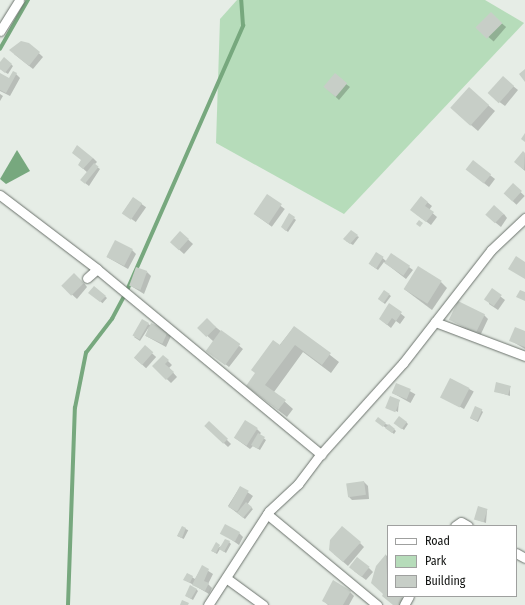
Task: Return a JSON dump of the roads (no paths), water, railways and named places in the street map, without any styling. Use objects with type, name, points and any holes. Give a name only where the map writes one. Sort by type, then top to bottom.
[{"type":"street","points":[[0,31],[19,0]]},
{"type":"street","points":[[0,195],[97,269],[321,454]]},
{"type":"street","points":[[208,605],[267,514],[298,484],[321,454],[403,363],[426,331],[435,322],[491,250],[523,223]]},
{"type":"street","points":[[87,278],[97,269]]},
{"type":"street","points":[[435,322],[525,356]]},
{"type":"street","points":[[267,514],[377,605]]},
{"type":"street","points":[[456,525],[461,522],[466,525]]},
{"type":"street","points":[[226,578],[263,605]]},
{"type":"waterway","points":[[0,49],[28,0]]},
{"type":"waterway","points":[[68,605],[75,408],[86,353],[112,319],[125,295],[243,26],[241,0]]}]
